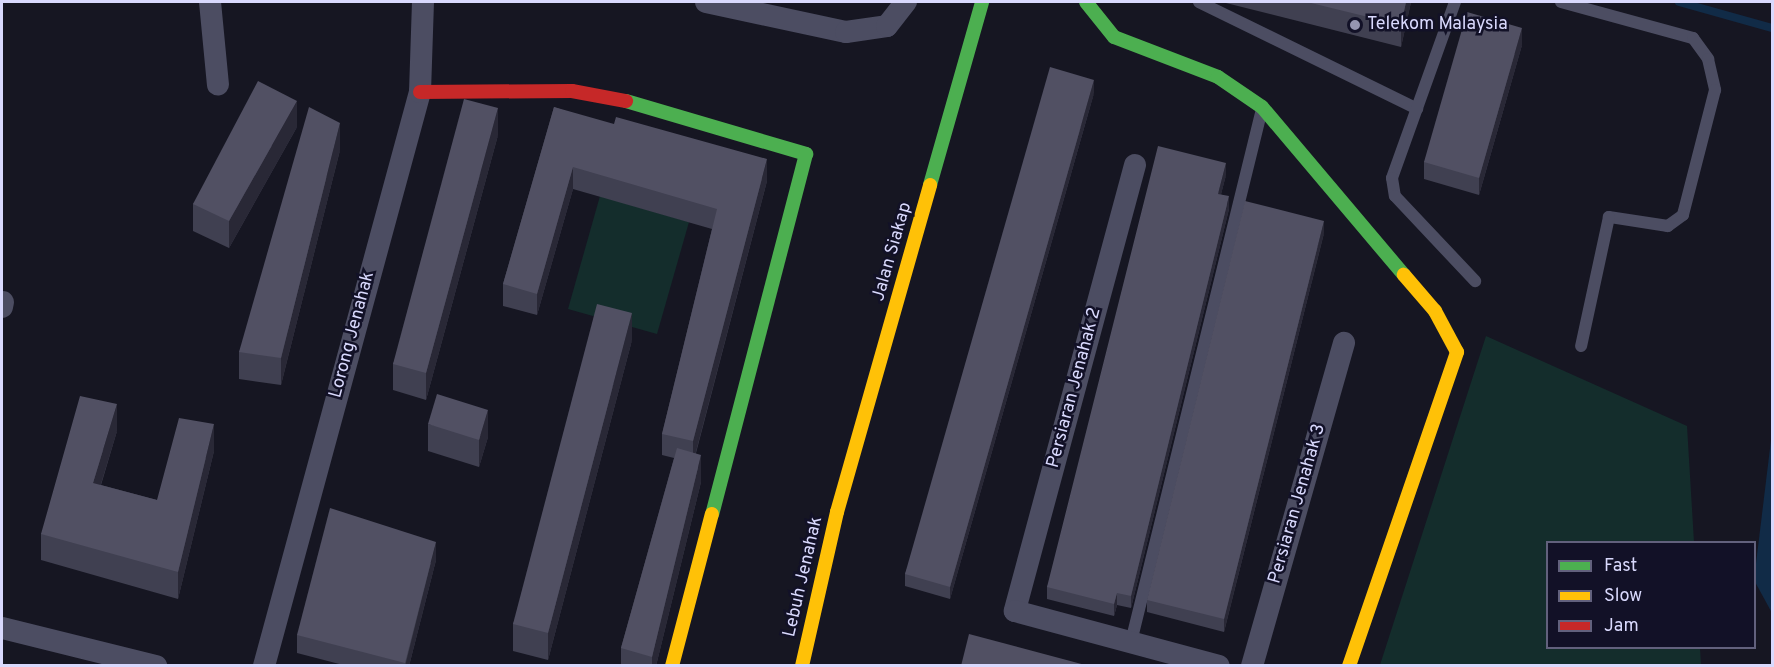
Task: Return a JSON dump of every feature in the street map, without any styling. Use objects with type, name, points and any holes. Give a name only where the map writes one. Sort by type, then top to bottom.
[{"type":"street","points":[[210,2],[218,85]]},
{"type":"street","name":"Lorong Jenahak","points":[[264,666],[420,92],[423,2]]},
{"type":"street","points":[[706,2],[846,32],[887,26],[906,2]]},
{"type":"street","name":"Jalan Siakap","points":[[837,512],[982,2]]},
{"type":"street","points":[[1086,2],[1114,37],[1218,77],[1262,107],[1435,311],[1457,352],[1349,666]]},
{"type":"street","points":[[420,92],[572,91],[627,101],[806,154],[672,666]]},
{"type":"street","name":"Persiaran Jenahak 2","points":[[1131,642],[1016,611],[1135,165]]},
{"type":"street","name":"Persiaran Jenahak 3","points":[[1252,666],[1344,343]]},
{"type":"street","name":"Lebuh Jenahak","points":[[793,633],[837,512]]},
{"type":"street","name":"Lebuh Jenahak","points":[[802,666],[837,512]]},
{"type":"street","points":[[2,628],[156,666]]},
{"type":"street","points":[[1131,642],[1219,666]]},
{"type":"lane","points":[[1198,2],[1417,110]]},
{"type":"lane","points":[[1455,2],[1392,178],[1395,196],[1475,281]]},
{"type":"lane","points":[[1561,2],[1693,38],[1708,59],[1715,90],[1683,215],[1668,226],[1609,217],[1581,346]]},
{"type":"lane","points":[[1131,642],[1262,107]]},
{"type":"green space","points":[[600,196],[689,222],[657,334],[568,309]]},
{"type":"green space","points":[[1486,336],[1687,426],[1694,541],[1546,541],[1546,649],[1700,649],[1701,665],[1380,665]]},
{"type":"water","points":[[1772,432],[1772,613],[1756,584],[1756,564]]},
{"type":"building","points":[[1307,2],[1406,2],[1401,25]]},
{"type":"building","points":[[1467,12],[1522,28],[1479,178],[1424,162]]},
{"type":"building","points":[[1050,67],[1094,80],[950,587],[905,574]]},
{"type":"building","points":[[258,81],[297,101],[229,221],[193,204]]},
{"type":"building","points":[[464,99],[498,108],[426,373],[393,364]]},
{"type":"building","points":[[309,107],[340,123],[281,358],[239,352]]},
{"type":"building","points":[[554,107],[614,124],[616,117],[767,159],[693,441],[662,434],[717,209],[573,167],[537,294],[503,284]]},
{"type":"building","points":[[1158,146],[1226,163],[1218,194],[1229,196],[1131,596],[1117,593],[1114,604],[1047,587]]},
{"type":"building","points":[[1245,201],[1324,221],[1224,619],[1147,600]]},
{"type":"building","points":[[597,304],[632,313],[548,633],[513,624]]},
{"type":"building","points":[[437,394],[488,410],[479,440],[428,424]]},
{"type":"building","points":[[80,396],[117,404],[93,483],[157,500],[179,418],[214,424],[178,572],[41,534]]},
{"type":"building","points":[[677,448],[701,455],[652,657],[621,648]]},
{"type":"building","points":[[330,508],[436,542],[405,663],[297,635]]},
{"type":"building","points":[[969,634],[1089,666],[961,666]]},
{"type":"waterway","points":[[1679,2],[1772,28]]},
{"type":"traffic: fast","points":[[930,185],[982,2]]},
{"type":"traffic: fast","points":[[1086,2],[1114,37],[1218,77],[1262,107],[1404,275]]},
{"type":"traffic: fast","points":[[626,101],[806,154],[712,514]]},
{"type":"traffic: slow","points":[[802,666],[837,512],[930,185]]},
{"type":"traffic: slow","points":[[1349,666],[1457,352],[1435,311],[1404,275]]},
{"type":"traffic: slow","points":[[672,666],[712,514]]},
{"type":"traffic: jam","points":[[420,92],[572,91],[626,101]]},
{"type":"place","name":"Telekom Malaysia","points":[[1355,25]]}]
